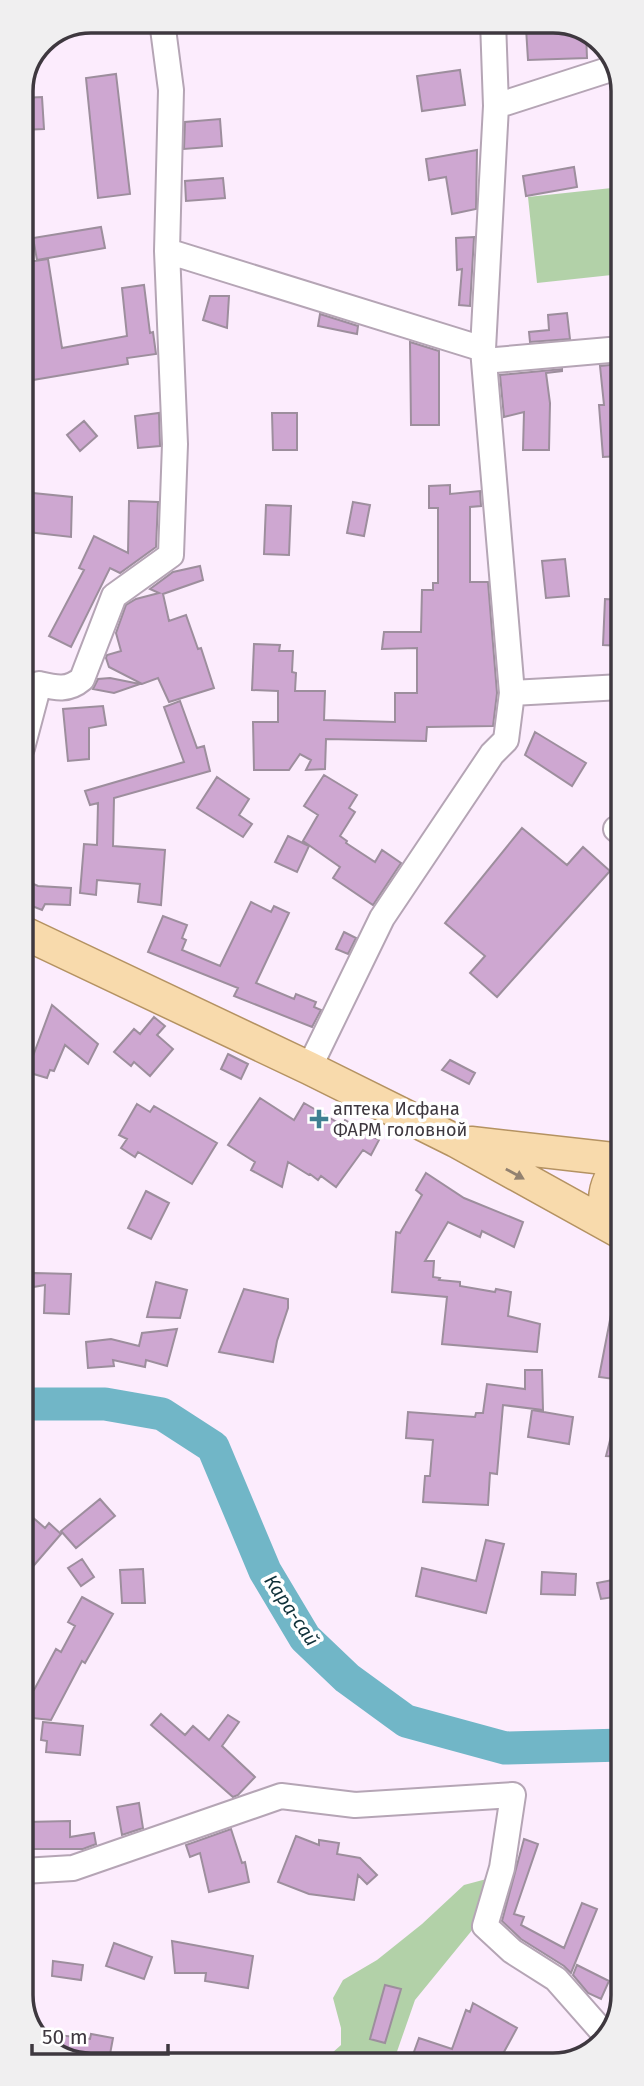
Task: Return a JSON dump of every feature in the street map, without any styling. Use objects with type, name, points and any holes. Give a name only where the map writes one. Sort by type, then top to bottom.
[{"type":"main road","points":[[33,937],[309,1068],[456,1142],[611,1227]]},
{"type":"main road","points":[[456,1142],[611,1161]]},
{"type":"main road","points":[[611,1178],[604,1202],[611,1222]]},
{"type":"street","points":[[33,707],[39,684],[67,688],[82,679],[114,596],[171,555],[175,444],[167,251],[171,90],[164,33]]},
{"type":"street","points":[[309,1068],[382,918],[492,754],[506,740],[512,693],[484,355],[496,106],[493,33]]},
{"type":"street","points":[[496,106],[607,70]]},
{"type":"street","points":[[167,251],[484,355],[611,349]]},
{"type":"street","points":[[512,693],[611,688]]},
{"type":"street","points":[[33,1870],[74,1868],[281,1796],[355,1805],[513,1795],[502,1868],[485,1926],[512,1951],[556,1979],[600,2029]]},
{"type":"green space","points":[[611,188],[611,275],[537,283],[528,197]]},
{"type":"green space","points":[[494,1877],[491,1907],[415,2000],[396,2053],[332,2053],[341,2045],[341,2028],[333,1998],[343,1980],[377,1960],[422,1924],[464,1885]]},
{"type":"building","points":[[526,33],[557,33],[572,36],[586,44],[587,58],[528,60]]},
{"type":"building","points":[[460,70],[465,105],[422,111],[417,76]]},
{"type":"building","points":[[116,74],[130,194],[98,198],[86,78]]},
{"type":"building","points":[[33,97],[42,97],[44,129],[33,129]]},
{"type":"building","points":[[220,119],[222,146],[184,149],[185,122]]},
{"type":"building","points":[[477,150],[476,209],[452,214],[446,177],[429,180],[426,159]]},
{"type":"building","points":[[574,167],[577,187],[526,196],[523,176]]},
{"type":"building","points":[[223,178],[225,198],[186,201],[185,181]]},
{"type":"building","points":[[101,227],[105,248],[37,260],[33,238]]},
{"type":"building","points":[[474,237],[470,306],[459,305],[462,269],[457,270],[456,238]]},
{"type":"building","points":[[48,259],[62,348],[127,336],[122,288],[144,285],[150,333],[153,332],[156,354],[127,358],[128,364],[33,380],[33,261]]},
{"type":"building","points":[[210,296],[229,296],[227,328],[203,320]]},
{"type":"building","points":[[567,313],[570,339],[530,342],[529,332],[549,330],[548,315]]},
{"type":"building","points":[[320,314],[358,326],[357,334],[318,326]]},
{"type":"building","points":[[410,342],[439,351],[439,425],[411,425]]},
{"type":"building","points":[[611,365],[611,457],[603,457],[599,405],[604,405],[600,366]]},
{"type":"building","points":[[562,369],[546,373],[550,403],[549,450],[523,450],[524,412],[504,417],[500,375]]},
{"type":"building","points":[[159,413],[160,446],[138,448],[135,416]]},
{"type":"building","points":[[272,413],[297,413],[297,450],[273,450]]},
{"type":"building","points":[[84,421],[97,436],[80,451],[67,435]]},
{"type":"building","points":[[450,485],[450,494],[480,491],[481,506],[470,507],[470,582],[488,582],[497,693],[493,726],[427,727],[426,741],[326,739],[325,769],[306,770],[311,760],[300,754],[289,770],[254,770],[253,722],[278,722],[278,691],[252,690],[254,644],[280,645],[279,651],[293,651],[295,691],[325,691],[324,720],[395,722],[395,693],[417,693],[417,648],[382,649],[384,632],[421,632],[422,590],[433,590],[433,583],[438,583],[438,508],[429,508],[429,486]]},
{"type":"building","points":[[33,493],[72,497],[71,537],[33,533]]},
{"type":"building","points":[[129,501],[158,502],[156,547],[120,573],[110,568],[71,647],[49,636],[84,570],[79,568],[94,536],[128,553]]},
{"type":"building","points":[[353,502],[370,505],[364,536],[347,533]]},
{"type":"building","points":[[266,505],[291,506],[289,555],[264,554]]},
{"type":"building","points":[[565,559],[569,596],[546,598],[542,561]]},
{"type":"building","points":[[200,566],[203,580],[163,594],[169,621],[186,615],[198,649],[201,648],[214,688],[169,702],[158,678],[142,684],[109,667],[106,658],[107,655],[121,651],[116,633],[126,605],[136,599],[159,593],[150,589],[173,572]]},
{"type":"building","points":[[605,599],[611,599],[611,645],[603,645]]},
{"type":"building","points":[[110,678],[140,684],[114,693],[93,689],[98,679]]},
{"type":"building","points":[[180,701],[197,748],[204,746],[210,771],[114,798],[113,846],[165,850],[161,905],[138,902],[140,884],[97,880],[96,895],[80,893],[84,844],[97,845],[98,803],[90,805],[85,791],[184,762],[164,707]]},
{"type":"building","points":[[103,706],[106,725],[89,728],[89,759],[68,761],[63,709]]},
{"type":"building","points":[[535,732],[586,763],[572,786],[525,755]]},
{"type":"building","points":[[324,775],[357,795],[349,808],[355,812],[340,836],[346,843],[375,862],[382,850],[401,863],[373,905],[333,878],[340,867],[303,841],[318,815],[304,806]]},
{"type":"building","points":[[217,777],[249,799],[239,815],[252,824],[243,837],[197,808]]},
{"type":"building","points":[[522,828],[567,865],[583,847],[610,871],[497,997],[470,973],[485,956],[445,923]]},
{"type":"building","points":[[288,836],[309,846],[297,872],[275,862]]},
{"type":"building","points":[[33,884],[71,888],[70,905],[45,904],[42,910],[33,906]]},
{"type":"building","points":[[251,902],[271,912],[274,906],[289,913],[256,983],[294,999],[296,994],[316,1002],[314,1007],[321,1010],[312,1027],[234,996],[238,988],[148,952],[163,916],[187,925],[182,938],[186,940],[182,950],[220,966]]},
{"type":"building","points":[[344,932],[356,938],[348,954],[336,949]]},
{"type":"building","points":[[52,1005],[98,1044],[88,1064],[65,1045],[54,1071],[50,1070],[47,1078],[33,1074],[33,1056]]},
{"type":"building","points":[[154,1017],[165,1026],[157,1035],[173,1049],[150,1076],[134,1062],[131,1066],[114,1052],[134,1029],[140,1034]]},
{"type":"building","points":[[228,1054],[248,1064],[241,1079],[221,1069]]},
{"type":"building","points":[[450,1060],[475,1073],[469,1084],[442,1070]]},
{"type":"building","points":[[260,1098],[294,1120],[304,1103],[342,1125],[345,1120],[379,1140],[371,1155],[363,1150],[336,1187],[321,1176],[318,1180],[288,1162],[282,1187],[251,1170],[255,1162],[228,1145]]},
{"type":"building","points":[[137,1104],[150,1112],[154,1106],[217,1143],[192,1184],[138,1152],[135,1157],[121,1148],[127,1139],[119,1135]]},
{"type":"building","points":[[426,1173],[464,1198],[523,1222],[514,1247],[482,1231],[480,1237],[448,1222],[425,1261],[434,1261],[433,1277],[440,1278],[439,1280],[460,1282],[460,1286],[495,1292],[496,1289],[511,1292],[508,1316],[540,1324],[537,1352],[442,1344],[447,1297],[392,1292],[396,1232],[400,1233],[422,1195],[416,1190]]},
{"type":"building","points":[[146,1191],[169,1203],[151,1239],[128,1228]]},
{"type":"building","points":[[33,1273],[71,1274],[69,1314],[44,1313],[45,1285],[33,1287]]},
{"type":"building","points":[[156,1282],[187,1290],[180,1318],[147,1317]]},
{"type":"building","points":[[244,1289],[288,1299],[273,1362],[219,1352]]},
{"type":"building","points":[[611,1315],[611,1379],[599,1377]]},
{"type":"building","points":[[177,1329],[167,1366],[146,1360],[145,1367],[113,1360],[114,1366],[88,1368],[86,1342],[111,1339],[139,1346],[142,1333]]},
{"type":"building","points":[[525,1370],[542,1370],[543,1410],[503,1405],[497,1474],[490,1473],[488,1505],[423,1502],[425,1476],[430,1476],[433,1440],[406,1438],[408,1412],[475,1417],[476,1413],[483,1413],[487,1384],[525,1389]]},
{"type":"building","points":[[532,1410],[573,1417],[569,1444],[528,1437]]},
{"type":"building","points":[[611,1436],[611,1456],[606,1456]]},
{"type":"building","points":[[100,1499],[115,1516],[76,1548],[61,1531]]},
{"type":"building","points":[[33,1518],[45,1528],[49,1523],[61,1534],[33,1566]]},
{"type":"building","points":[[486,1540],[504,1544],[486,1613],[416,1596],[422,1568],[476,1581]]},
{"type":"building","points":[[82,1559],[94,1577],[81,1586],[68,1568]]},
{"type":"building","points":[[143,1569],[145,1603],[122,1603],[120,1570]]},
{"type":"building","points":[[542,1572],[576,1574],[575,1595],[541,1594]]},
{"type":"building","points":[[611,1580],[611,1598],[601,1599],[597,1583]]},
{"type":"building","points":[[82,1597],[113,1614],[85,1663],[82,1661],[51,1720],[33,1718],[33,1690],[56,1649],[61,1652],[75,1626],[68,1622]]},
{"type":"building","points":[[161,1714],[185,1735],[193,1726],[209,1740],[228,1715],[239,1722],[222,1746],[255,1777],[233,1797],[151,1725]]},
{"type":"building","points":[[43,1722],[83,1726],[80,1755],[46,1752],[47,1741],[41,1740]]},
{"type":"building","points":[[139,1803],[143,1828],[122,1835],[117,1807]]},
{"type":"building","points":[[70,1821],[70,1837],[94,1833],[96,1844],[83,1849],[33,1849],[33,1822]]},
{"type":"building","points":[[231,1829],[242,1863],[245,1862],[249,1882],[209,1892],[200,1853],[190,1857],[186,1845]]},
{"type":"building","points":[[296,1836],[319,1845],[319,1840],[339,1843],[337,1854],[360,1858],[377,1875],[367,1884],[358,1875],[354,1900],[309,1894],[278,1882]]},
{"type":"building","points":[[524,1839],[538,1844],[514,1914],[524,1917],[521,1925],[564,1948],[582,1903],[597,1909],[571,1973],[521,1939],[502,1921]]},
{"type":"building","points":[[172,1941],[253,1956],[248,1988],[205,1981],[206,1973],[175,1973]]},
{"type":"building","points":[[114,1943],[152,1957],[144,1979],[106,1966]]},
{"type":"building","points":[[53,1961],[83,1965],[81,1980],[52,1976]]},
{"type":"building","points":[[577,1965],[609,1981],[601,1999],[588,1993],[573,1975]]},
{"type":"building","points":[[385,1985],[401,1989],[385,2043],[370,2039]]},
{"type":"building","points":[[473,2003],[517,2028],[503,2053],[414,2053],[419,2038],[452,2049],[466,2010],[470,2012]]},
{"type":"building","points":[[49,2034],[90,2039],[91,2034],[113,2038],[110,2053],[87,2053],[59,2043]]},
{"type":"waterway","name":"Кара-сай","points":[[33,1404],[105,1404],[162,1414],[213,1447],[265,1571],[305,1638],[347,1678],[406,1721],[505,1748],[611,1745]]},
{"type":"place","name":"аптека Исфана ФАРМ головной","points":[[319,1119]]}]
